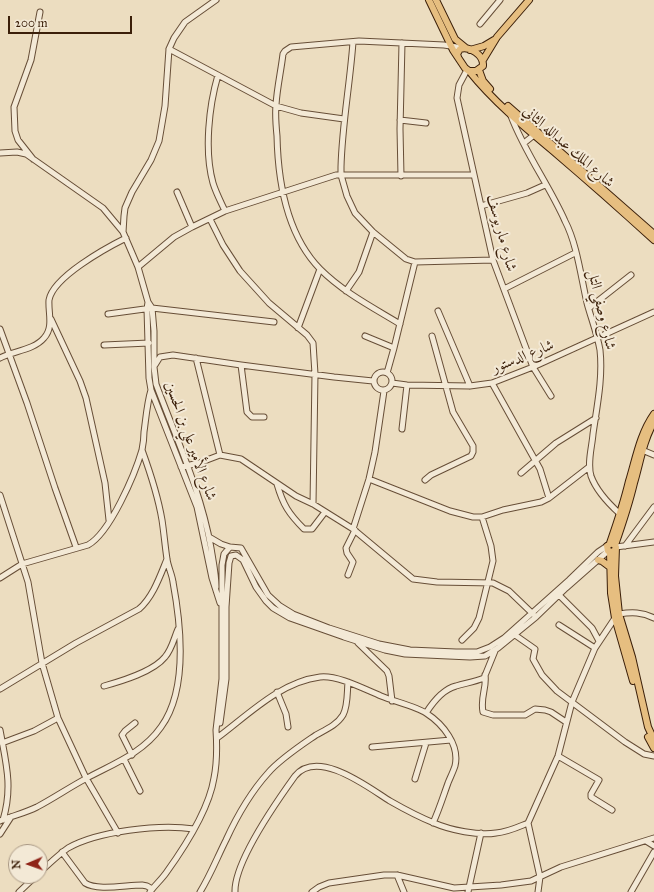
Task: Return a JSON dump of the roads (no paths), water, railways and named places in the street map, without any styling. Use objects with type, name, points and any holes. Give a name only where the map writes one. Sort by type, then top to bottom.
[{"type":"main road","name":"شارع الملك عبدالله الثاني","points":[[429,0],[450,46],[484,89],[534,136],[654,240]]},
{"type":"main road","points":[[436,0],[452,35],[466,49],[477,54],[483,60]]},
{"type":"main road","points":[[468,70],[473,72],[479,70],[483,66],[483,60],[497,37],[529,0]]},
{"type":"main road","points":[[458,57],[458,51],[484,46],[497,37]]},
{"type":"main road","name":"شارع الملك عبدالله الثاني","points":[[479,70],[483,81],[494,94],[654,234]]},
{"type":"main road","points":[[654,414],[641,440],[620,514],[612,548],[610,567],[617,616],[632,657],[648,727],[654,745]]},
{"type":"main road","points":[[617,616],[612,548],[627,510],[642,450],[649,430],[654,422]]},
{"type":"main road","points":[[598,560],[610,567]]},
{"type":"street","points":[[123,232],[124,216],[128,201],[154,155],[159,142],[169,49],[174,38],[185,22],[216,0]]},
{"type":"street","points":[[480,24],[500,0]]},
{"type":"street","points":[[33,159],[18,140],[15,130],[14,107],[31,60],[40,12]]},
{"type":"street","points":[[400,324],[346,291],[320,269],[301,242],[290,218],[282,192],[277,154],[276,106],[283,54],[291,48],[353,42],[402,43],[450,46],[466,49]]},
{"type":"street","points":[[353,42],[344,119],[341,175],[350,204],[359,219],[402,256],[415,262],[493,260]]},
{"type":"street","points":[[401,176],[400,120],[402,43]]},
{"type":"street","points":[[169,49],[276,106],[301,113],[344,119]]},
{"type":"street","name":"شارع مار يوسف","points":[[468,70],[459,85],[457,98],[493,260],[533,367],[551,396]]},
{"type":"street","points":[[218,75],[212,100],[209,125],[210,163],[213,184],[225,212]]},
{"type":"street","name":"شارع وصفي التل","points":[[511,115],[545,184],[566,221],[571,235],[598,338],[601,377],[589,467],[591,478],[610,504],[620,514]]},
{"type":"street","points":[[400,120],[426,123]]},
{"type":"street","points":[[524,143],[534,136]]},
{"type":"street","points":[[0,153],[17,152],[26,154],[33,159]]},
{"type":"street","name":"شارع الأمير علي بن الحسين","points":[[33,159],[103,208],[123,232],[126,238],[138,267],[150,309],[154,331],[154,366],[156,384],[199,497],[209,537],[216,577],[216,587]]},
{"type":"street","points":[[138,267],[174,237],[192,227],[225,212],[336,175],[473,175]]},
{"type":"street","points":[[481,206],[527,193],[545,184]]},
{"type":"street","points":[[177,192],[192,227]]},
{"type":"street","points":[[210,219],[223,245],[240,271],[269,304],[312,340],[315,374],[313,504]]},
{"type":"street","points":[[346,291],[359,272],[374,232]]},
{"type":"street","points":[[0,358],[25,349],[43,340],[48,331],[51,319],[50,300],[57,285],[70,273],[91,258],[126,238]]},
{"type":"street","points":[[504,289],[575,253]]},
{"type":"street","points":[[387,372],[415,262]]},
{"type":"street","points":[[298,328],[320,269]]},
{"type":"street","points":[[589,308],[631,275]]},
{"type":"street","points":[[108,314],[150,309],[274,322]]},
{"type":"street","name":"شارع الأمير علي بن الحسين","points":[[150,309],[149,378],[151,390],[197,507],[212,578],[224,606],[222,679],[216,730],[217,738],[214,779],[208,800],[194,829],[179,854],[151,891]]},
{"type":"street","points":[[438,311],[470,386]]},
{"type":"street","name":"شارع الدستور","points":[[392,383],[407,385],[470,386],[492,383],[533,367],[654,312]]},
{"type":"street","points":[[51,319],[80,381],[86,398],[105,483],[109,521]]},
{"type":"street","points":[[0,330],[76,547]]},
{"type":"street","points":[[365,336],[394,348]]},
{"type":"street","points":[[425,480],[431,475],[471,456],[473,452],[473,446],[453,412],[432,336]]},
{"type":"street","points":[[104,345],[149,343]]},
{"type":"street","points":[[154,366],[160,357],[169,354],[241,365],[374,381]]},
{"type":"street","points":[[196,358],[220,455]]},
{"type":"street","points":[[241,365],[247,412],[252,417],[264,417]]},
{"type":"street","points":[[387,372],[392,377],[392,383],[391,387],[384,391],[376,388],[374,381],[375,376],[378,373],[387,372]]},
{"type":"street","points":[[492,383],[536,460],[549,498]]},
{"type":"street","points":[[0,578],[22,564],[94,541],[101,534],[127,488],[142,450],[146,414],[151,390],[156,384]]},
{"type":"street","points":[[402,430],[407,385]]},
{"type":"street","points":[[348,575],[353,562],[347,553],[346,548],[354,530],[369,479],[375,452],[384,391]]},
{"type":"street","points":[[146,414],[151,411],[159,410]]},
{"type":"street","points":[[521,473],[556,443],[596,418]]},
{"type":"street","points":[[0,730],[9,786],[1,820],[38,806],[86,778],[124,759],[152,738],[167,718],[175,699],[179,677],[180,653],[178,626],[174,585],[167,559],[162,519],[142,450]]},
{"type":"street","points":[[642,450],[654,454]]},
{"type":"street","points":[[181,467],[199,463],[220,455],[241,459],[296,496],[313,504],[354,530],[413,579],[437,582],[496,584],[505,589],[536,617]]},
{"type":"street","points":[[369,479],[450,511],[482,518],[514,507],[541,502],[549,498],[589,467]]},
{"type":"street","points":[[277,484],[281,499],[291,516],[304,529],[312,529],[325,512]]},
{"type":"street","points":[[0,495],[31,596],[42,663],[58,718],[86,778],[118,833]]},
{"type":"street","points":[[626,546],[654,507]]},
{"type":"street","points":[[462,640],[477,623],[493,561],[493,554],[482,518]]},
{"type":"street","points":[[209,537],[221,544],[230,547],[239,547],[244,551],[265,591],[280,606],[358,642],[405,654],[452,657],[485,656],[495,650],[536,617],[612,548]]},
{"type":"street","points":[[224,606],[229,563],[231,556],[236,555],[243,560],[256,587],[266,601],[273,608],[304,624],[379,644],[410,650],[477,652],[490,647],[499,641],[598,552],[612,548],[654,542]]},
{"type":"street","points":[[224,606],[223,557],[230,547]]},
{"type":"street","points":[[0,689],[42,663],[139,609],[152,593],[167,559]]},
{"type":"street","points":[[559,595],[592,628],[599,641]]},
{"type":"street","points":[[538,892],[540,877],[528,822],[558,756],[572,702],[595,648],[617,616],[639,613],[654,618]]},
{"type":"street","points":[[559,625],[595,648]]},
{"type":"street","points":[[104,686],[139,674],[162,660],[170,649],[178,626]]},
{"type":"street","points":[[592,628],[604,633]]},
{"type":"street","points":[[515,635],[533,647],[535,650],[533,659],[542,675],[557,691],[625,742],[651,756],[654,745]]},
{"type":"street","points":[[358,642],[387,671],[392,701]]},
{"type":"street","points":[[426,712],[433,702],[454,686],[476,682],[484,678],[495,650]]},
{"type":"street","points":[[485,675],[486,679],[481,702],[483,712],[493,715],[525,715],[535,710],[546,710],[566,722]]},
{"type":"street","points":[[217,738],[277,692],[298,683],[321,677],[328,677],[348,682],[392,701],[426,712],[445,730],[451,740],[454,751],[454,767],[442,804],[433,823]]},
{"type":"street","points":[[200,892],[236,820],[259,783],[269,771],[309,740],[337,722],[342,716],[346,705],[348,682]]},
{"type":"street","points":[[277,692],[286,714],[288,727]]},
{"type":"street","points":[[2,743],[34,731],[58,718]]},
{"type":"street","points":[[132,754],[122,735],[135,723]]},
{"type":"street","points":[[372,747],[451,740]]},
{"type":"street","points":[[415,779],[426,743]]},
{"type":"street","points":[[558,756],[599,780],[591,794],[591,797],[612,810]]},
{"type":"street","points":[[124,759],[140,791]]},
{"type":"street","points":[[235,892],[238,877],[252,842],[295,776],[298,772],[306,768],[327,768],[345,774],[375,790],[399,806],[433,823],[458,830],[496,834],[528,822]]},
{"type":"street","points":[[0,834],[11,817]]},
{"type":"street","points":[[48,865],[62,852],[77,844],[118,833],[160,828],[194,829]]},
{"type":"street","points":[[469,890],[481,833]]},
{"type":"street","points":[[312,892],[329,883],[372,876],[397,875],[447,887],[469,890],[523,882],[540,877],[561,867],[654,838]]},
{"type":"street","points":[[646,841],[654,846]]},
{"type":"street","points":[[62,852],[85,883],[89,885],[98,887],[142,885],[147,886],[151,891]]},
{"type":"street","points":[[631,892],[654,852]]},
{"type":"street","points":[[397,875],[404,892]]},
{"type":"street","points":[[19,892],[28,884]]}]
